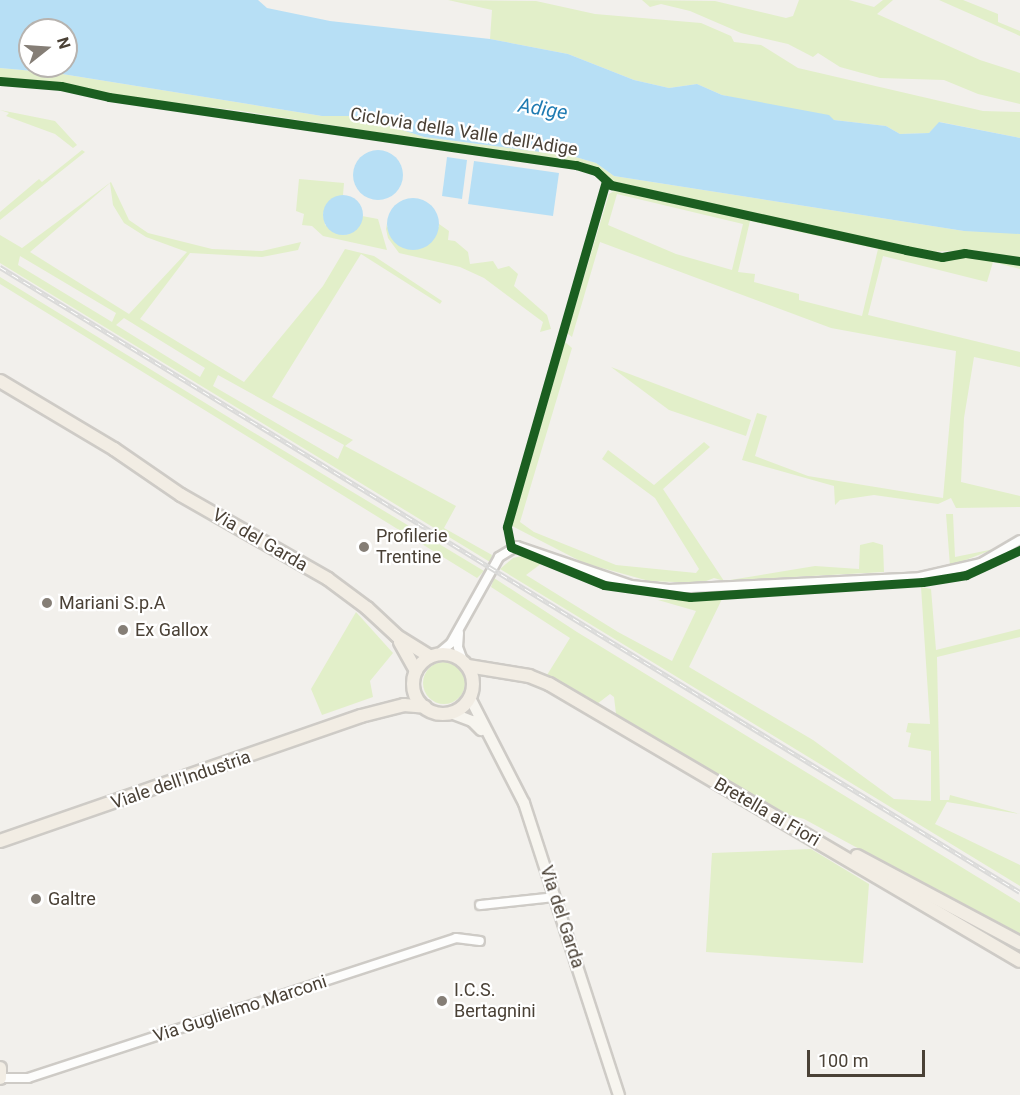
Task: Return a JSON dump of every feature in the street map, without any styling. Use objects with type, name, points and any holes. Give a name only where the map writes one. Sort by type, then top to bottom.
[{"type":"main road","name":"Via del Garda","points":[[0,381],[114,449],[178,492]]},
{"type":"main road","name":"Via del Garda","points":[[0,387],[328,579],[367,608],[397,636],[434,655],[465,663],[472,693]]},
{"type":"main road","name":"Via del Garda","points":[[397,636],[415,676],[416,696],[425,707],[434,712],[451,713]]},
{"type":"main road","points":[[415,676],[434,655]]},
{"type":"main road","name":"Bretella ai Fiori","points":[[465,663],[511,672],[549,684],[1020,961]]},
{"type":"main road","points":[[451,713],[489,678],[511,672]]},
{"type":"main road","name":"Viale dell'Industria","points":[[383,706],[403,696],[415,676]]},
{"type":"main road","name":"Viale dell'Industria","points":[[0,841],[361,716],[401,705],[425,707]]},
{"type":"main road","points":[[779,818],[1020,943]]},
{"type":"main road","points":[[0,1068],[0,1078]]},
{"type":"street","points":[[434,655],[451,643],[499,557],[518,546],[631,585],[669,590],[920,577],[981,564],[1020,540]]},
{"type":"street","points":[[462,620],[457,643],[465,663]]},
{"type":"street","name":"Via del Garda","points":[[472,693],[494,744],[524,803],[619,1095]]},
{"type":"street","name":"Viale dell'Industria","points":[[361,716],[383,706]]},
{"type":"street","name":"Via del Garda","points":[[451,713],[472,721],[494,744]]},
{"type":"street","points":[[480,905],[555,897]]},
{"type":"street","name":"Via Guglielmo Marconi","points":[[0,1078],[28,1078],[456,938],[480,941]]},
{"type":"green space","points":[[448,0],[536,1],[595,14],[701,23],[731,36],[734,42],[761,45],[798,68],[983,111],[1020,112],[1020,138],[940,122],[929,133],[900,134],[886,126],[834,120],[722,95],[697,84],[669,88],[634,80],[568,54],[490,39],[492,10]]},
{"type":"green space","points":[[642,0],[715,1],[786,18],[793,16],[799,0],[849,0],[874,7],[883,0],[893,0],[877,14],[980,60],[1020,73],[1020,104],[978,94],[944,80],[880,78],[840,67],[818,53],[813,57],[788,44],[741,33],[690,11],[661,4],[650,7]]},
{"type":"green space","points":[[939,0],[963,0],[998,14],[998,22],[1020,31],[1020,36]]},
{"type":"green space","points":[[0,68],[18,70],[18,78],[78,77],[322,116],[359,116],[424,137],[572,156],[596,163],[614,176],[964,231],[1013,232],[1020,234],[1020,259],[971,250],[929,252],[611,181],[590,166],[242,111],[109,95],[83,87],[0,79]]},
{"type":"green space","points":[[0,110],[55,121],[77,145],[73,148],[55,134],[6,116],[9,113]]},
{"type":"green space","points":[[82,150],[85,152],[0,220],[0,212],[39,179],[42,182]]},
{"type":"green space","points":[[299,179],[344,183],[343,195],[323,213],[325,225],[343,235],[349,234],[362,216],[378,219],[387,250],[323,236],[312,226],[302,225],[304,214],[296,211]]},
{"type":"green space","points":[[111,182],[129,220],[148,233],[212,249],[262,251],[301,242],[298,250],[262,257],[190,253],[140,319],[244,382],[323,286],[345,249],[374,256],[442,301],[440,304],[361,254],[272,397],[353,440],[345,446],[456,506],[444,528],[492,555],[490,562],[0,263],[0,235],[22,248]],"holes":[[[110,183],[113,205],[124,223],[146,237],[187,252],[129,314],[30,252]],[[20,256],[116,313],[112,322],[18,265]],[[124,318],[205,368],[200,377],[116,325]],[[218,375],[344,445],[338,459],[213,386]]]},
{"type":"green space","points":[[614,191],[857,239],[904,253],[943,259],[968,255],[1020,264],[1020,269],[993,262],[987,282],[883,256],[868,315],[1020,352],[1020,367],[974,357],[964,418],[961,482],[1020,496],[1020,507],[956,508],[951,498],[938,504],[874,495],[840,500],[835,505],[834,486],[742,460],[757,413],[767,416],[755,456],[808,476],[943,498],[956,351],[831,328],[600,242],[572,337],[567,333],[609,194]],"holes":[[[617,194],[743,224],[732,270],[676,254],[608,225]],[[750,221],[878,249],[862,316],[799,300],[799,294],[754,282],[755,274],[738,272]]]},
{"type":"green space","points":[[388,218],[387,227],[439,227],[439,224],[449,231],[448,240],[455,241],[468,252],[470,264],[493,261],[498,269],[509,266],[518,274],[514,286],[547,315],[551,329],[540,332],[543,322],[484,278],[460,267],[399,253],[388,238],[386,229]]},
{"type":"green space","points":[[0,277],[484,571],[477,578],[0,284]]},
{"type":"green space","points":[[565,342],[572,348],[520,522],[534,532],[616,565],[696,573],[699,569],[655,498],[602,459],[608,450],[654,485],[704,442],[710,447],[663,489],[724,581],[714,578],[701,583],[649,581],[584,563],[512,526]]},
{"type":"green space","points":[[611,367],[751,420],[746,436],[669,410]]},
{"type":"green space","points":[[946,514],[953,514],[955,557],[994,549],[950,566]]},
{"type":"green space","points":[[873,542],[883,545],[884,572],[724,581],[815,566],[859,569],[860,545]]},
{"type":"green space","points":[[522,556],[542,563],[526,575],[618,632],[672,661],[696,611],[658,600],[722,599],[689,667],[813,740],[894,799],[931,801],[931,751],[908,747],[911,733],[906,732],[908,723],[930,724],[921,587],[931,589],[936,650],[1020,629],[1020,637],[937,657],[940,800],[949,800],[950,795],[1020,814],[947,802],[935,824],[1020,865],[1020,886],[500,569],[513,558]]},
{"type":"green space","points":[[494,578],[577,632],[1020,903],[1020,936],[804,819],[783,813],[616,714],[614,697],[610,694],[597,704],[547,675],[570,638],[491,587]]},
{"type":"green space","points":[[356,612],[393,653],[370,681],[373,697],[322,715],[311,689]]},
{"type":"green space","points":[[444,662],[459,668],[465,683],[459,698],[444,704],[429,698],[423,683],[429,668]]},
{"type":"green space","points":[[811,849],[869,884],[863,963],[706,952],[712,853]]},
{"type":"water","name":"Adige","points":[[0,0],[258,0],[267,8],[330,21],[490,39],[568,54],[634,80],[669,88],[697,84],[722,95],[829,115],[834,120],[886,126],[900,134],[929,133],[939,122],[1020,138],[1020,234],[964,231],[614,176],[596,163],[572,156],[424,137],[359,116],[322,116],[78,77],[78,18],[18,18],[18,70],[0,68]]},
{"type":"water","points":[[373,150],[383,150],[396,157],[403,170],[403,180],[396,193],[383,200],[373,200],[364,196],[357,189],[353,180],[353,170],[357,161],[364,154]]},
{"type":"water","points":[[447,157],[467,160],[462,199],[442,196]]},
{"type":"water","points":[[474,161],[559,173],[553,216],[468,204]]},
{"type":"water","points":[[343,195],[357,201],[363,215],[357,229],[343,235],[329,229],[323,215],[329,201]]},
{"type":"water","points":[[413,198],[427,202],[435,210],[439,224],[435,238],[427,246],[413,250],[399,246],[391,238],[387,224],[391,210],[399,202]]},
{"type":"railway","points":[[0,267],[1020,892]]},
{"type":"cycle path","name":"Ciclovia della Valle dell'Adige","points":[[0,81],[61,86],[109,97],[576,165],[596,171],[611,185],[906,250],[942,257],[965,253],[1020,261]]},
{"type":"cycle path","points":[[606,181],[507,527],[511,547],[604,585],[690,597],[923,582],[966,575],[1020,550]]},
{"type":"place","name":"Profilerie Trentine","points":[[364,547]]},
{"type":"place","name":"Mariani S.p.A","points":[[47,603]]},
{"type":"place","name":"Ex Gallox","points":[[123,630]]},
{"type":"place","name":"Galtre","points":[[36,899]]},
{"type":"place","name":"I.C.S. Bertagnini","points":[[442,1001]]}]
